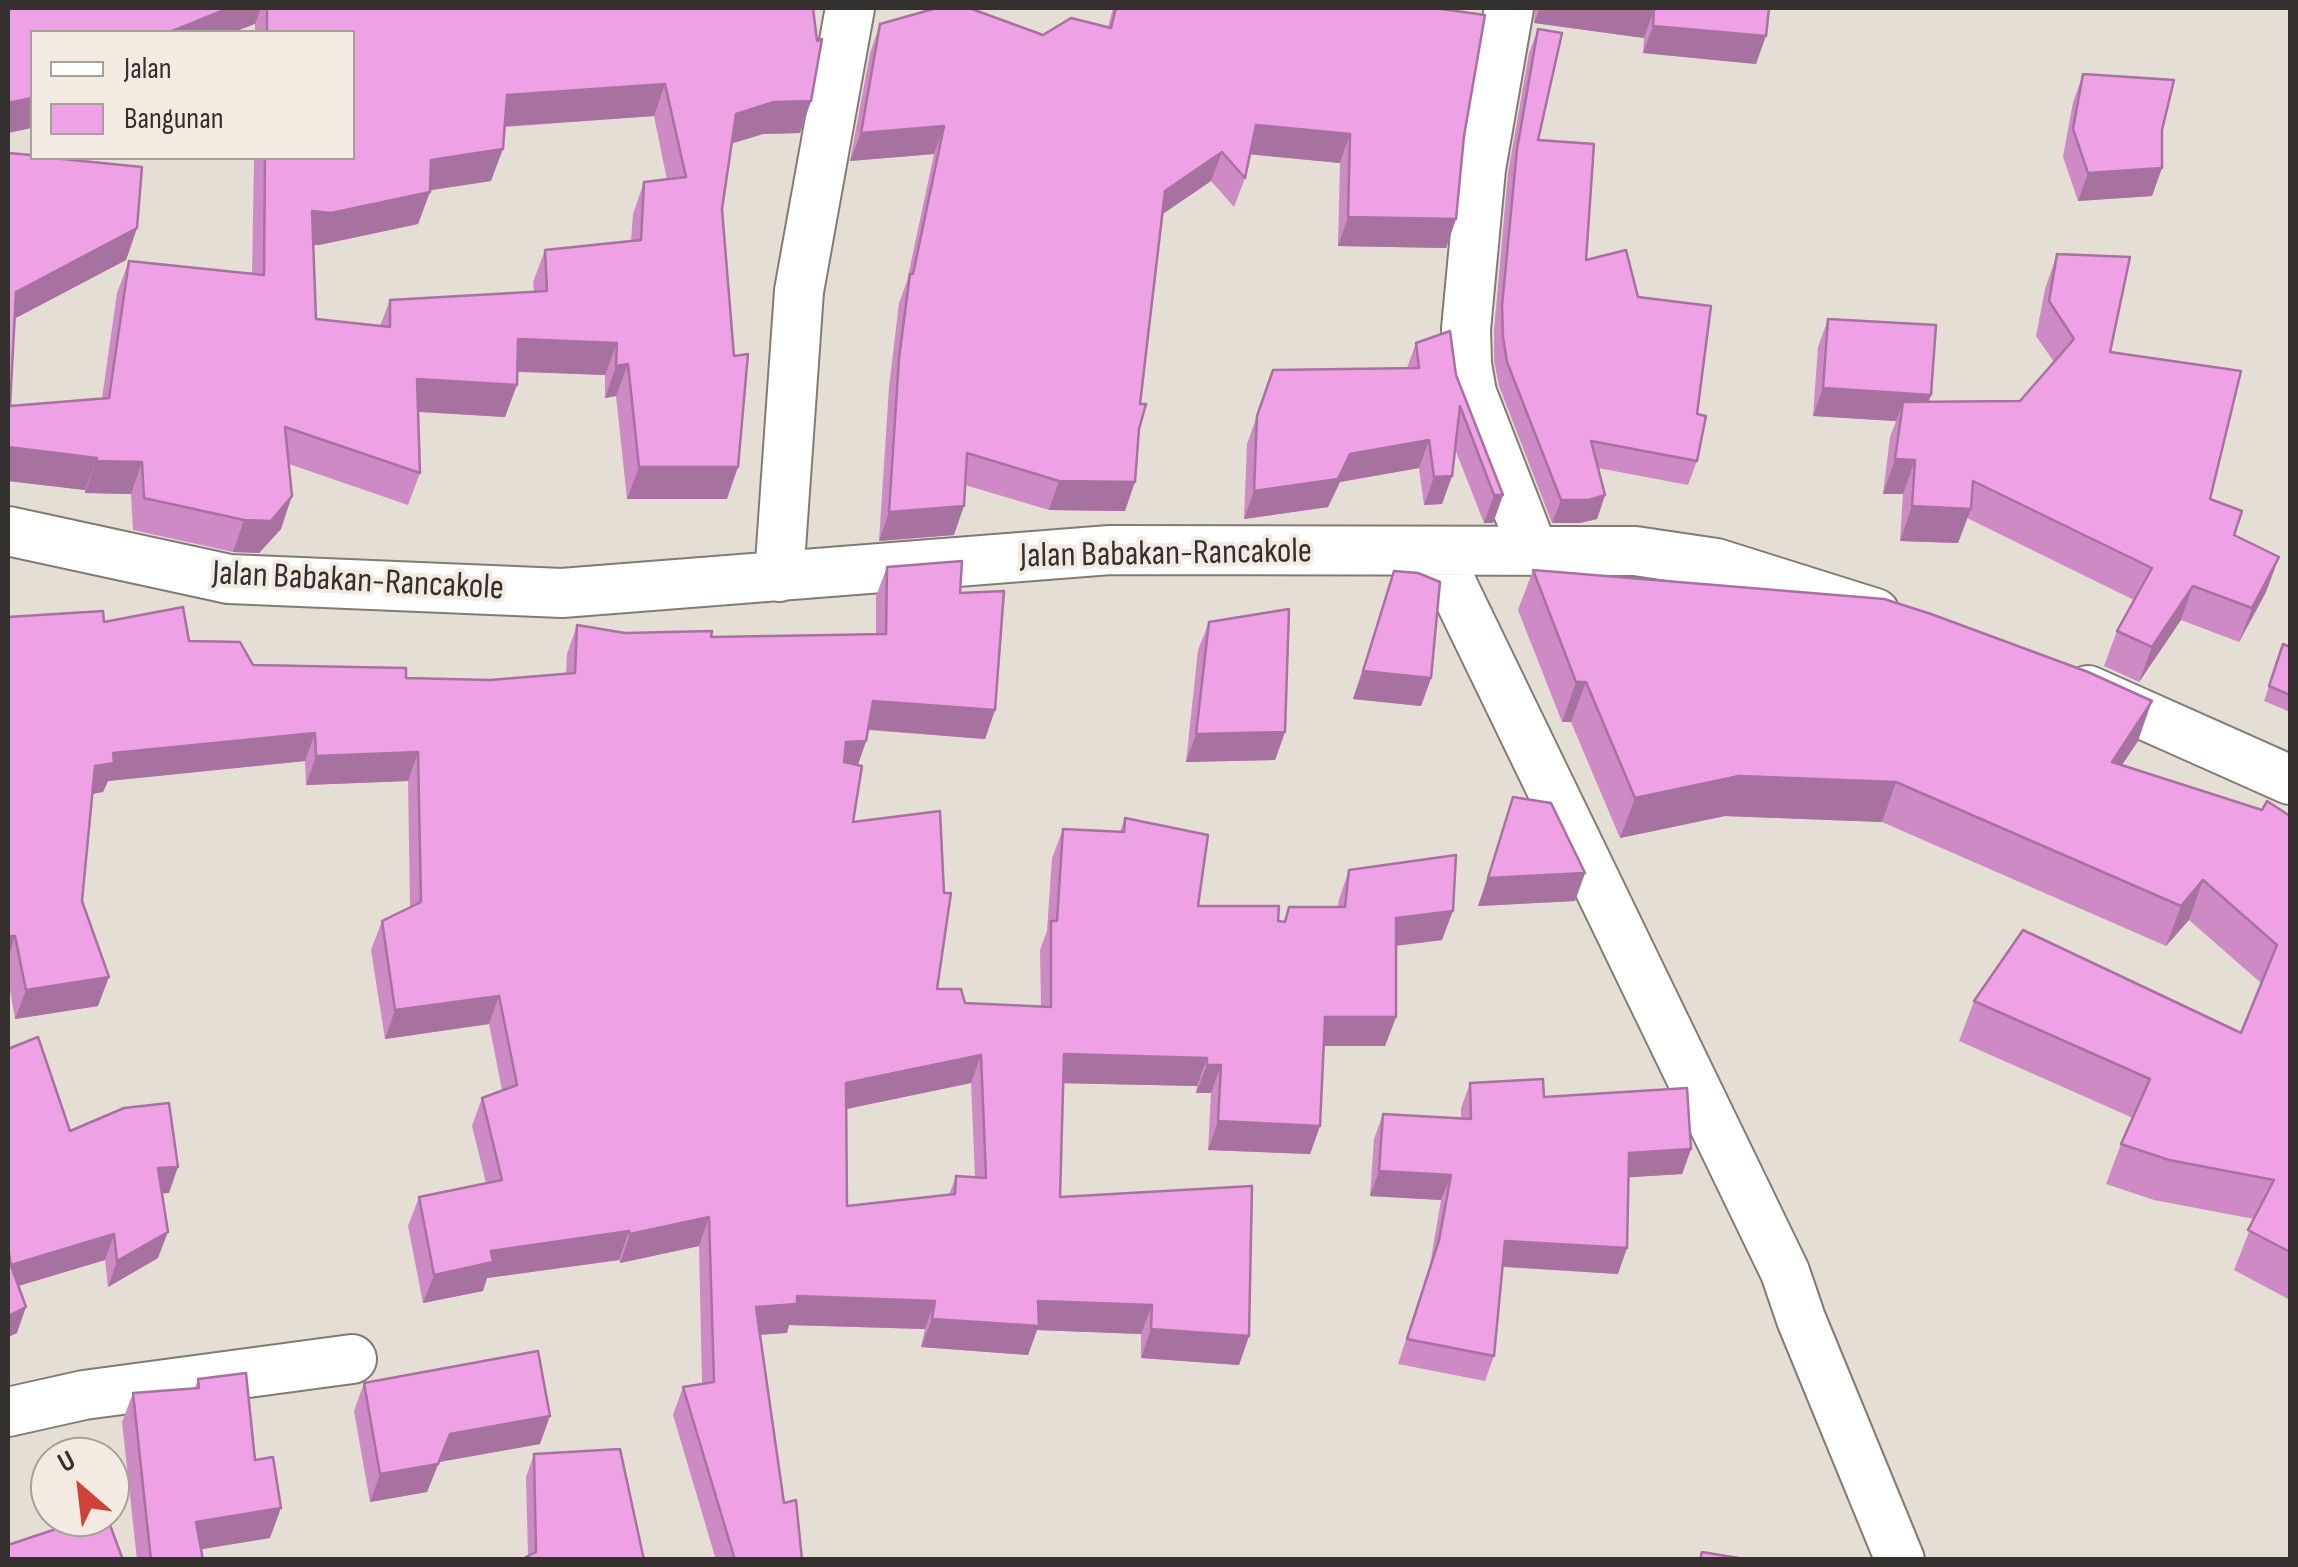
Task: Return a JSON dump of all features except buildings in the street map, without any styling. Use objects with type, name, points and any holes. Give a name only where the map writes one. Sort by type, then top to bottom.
[{"type":"street","points":[[779,576],[799,291],[850,8]]},
{"type":"street","points":[[1509,8],[1481,169],[1466,329],[1467,364],[1472,393],[1533,550]]},
{"type":"street","name":"Jalan Babakan-Rancakole","points":[[8,532],[229,578],[562,594],[1110,550],[1635,552],[1716,563],[1922,627]]},
{"type":"street","points":[[1436,550],[1785,1272],[1900,1560]]},
{"type":"street","points":[[2049,672],[2290,780]]},
{"type":"street","points":[[8,1412],[84,1395],[352,1359]]}]
